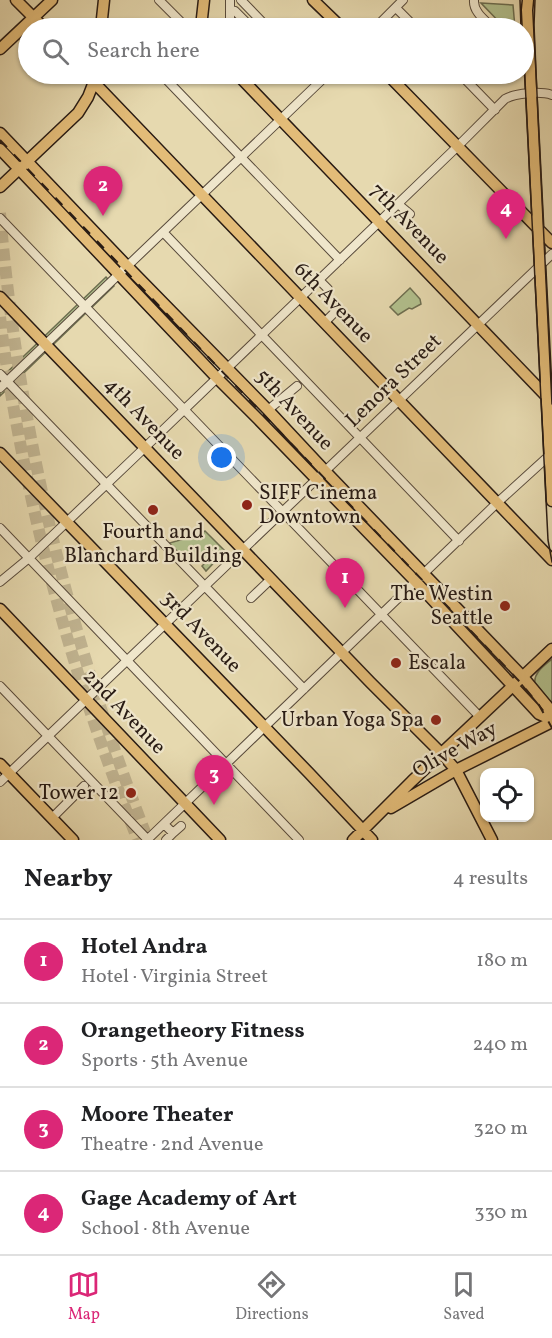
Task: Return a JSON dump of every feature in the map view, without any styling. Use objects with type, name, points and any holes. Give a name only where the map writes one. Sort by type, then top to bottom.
[{"type":"main road","points":[[16,0],[33,18],[52,0]]},
{"type":"main road","points":[[102,18],[104,0]]},
{"type":"main road","points":[[202,18],[204,0]]},
{"type":"main road","points":[[313,0],[332,18]]},
{"type":"main road","points":[[528,0],[528,18]]},
{"type":"main road","points":[[0,49],[18,32]]},
{"type":"main road","points":[[0,188],[78,113],[93,84]]},
{"type":"main road","name":"6th Avenue","points":[[101,84],[201,195],[302,297],[552,560]]},
{"type":"main road","name":"7th Avenue","points":[[247,84],[549,399]]},
{"type":"main road","points":[[397,84],[552,243]]},
{"type":"main road","points":[[531,84],[541,265],[548,328],[552,501]]},
{"type":"main road","name":"5th Avenue","points":[[0,133],[22,165],[123,270],[268,410],[321,475]]},
{"type":"main road","name":"5th Avenue","points":[[0,149],[22,165]]},
{"type":"main road","name":"5th Avenue","points":[[123,270],[217,378],[321,475],[420,578],[523,677],[548,706],[551,721]]},
{"type":"main road","name":"4th Avenue","points":[[0,297],[442,754],[456,770],[492,840]]},
{"type":"main road","name":"3rd Avenue","points":[[0,453],[372,840]]},
{"type":"main road","name":"5th Avenue","points":[[420,578],[513,686],[539,714],[551,721]]},
{"type":"main road","name":"2nd Avenue","points":[[0,609],[220,840]]},
{"type":"main road","points":[[353,840],[552,649]]},
{"type":"main road","name":"Olive Way","points":[[378,816],[456,770],[551,721]]},
{"type":"main road","points":[[0,764],[73,840]]},
{"type":"street","points":[[159,0],[177,18]]},
{"type":"street","points":[[230,18],[231,0]]},
{"type":"street","points":[[241,0],[258,18]]},
{"type":"street","points":[[386,18],[403,0]]},
{"type":"street","points":[[474,0],[473,5],[484,18]]},
{"type":"street","points":[[396,8],[406,18]]},
{"type":"street","points":[[230,10],[235,11],[242,18]]},
{"type":"street","points":[[170,84],[340,260]]},
{"type":"street","points":[[0,388],[316,84]]},
{"type":"street","points":[[470,84],[495,110]]},
{"type":"street","points":[[0,582],[29,558],[508,97],[544,92],[552,94]]},
{"type":"street","points":[[398,204],[410,214]]},
{"type":"street","points":[[0,218],[480,717]]},
{"type":"street","points":[[163,232],[459,541]]},
{"type":"street","name":"Lenora Street","points":[[0,782],[552,254]]},
{"type":"street","points":[[319,280],[328,289]]},
{"type":"street","points":[[325,322],[335,312]]},
{"type":"street","points":[[0,374],[304,689]]},
{"type":"street","points":[[268,410],[297,386]]},
{"type":"street","points":[[0,686],[147,840],[497,503],[551,454]]},
{"type":"street","points":[[0,528],[299,840]]},
{"type":"street","points":[[251,598],[271,579]]},
{"type":"street","points":[[52,818],[84,786]]},
{"type":"street","points":[[164,824],[173,833]]},
{"type":"street","points":[[166,840],[181,826]]},
{"type":"green space","points":[[481,3],[513,5],[514,18],[495,18]]},
{"type":"green space","points":[[106,277],[114,286],[0,396],[0,379]]},
{"type":"green space","points":[[410,288],[420,299],[421,304],[398,315],[390,307]]},
{"type":"green space","points":[[205,531],[225,551],[206,571],[201,560],[187,564],[166,544],[201,534]]},
{"type":"green space","points":[[552,659],[552,703],[535,684],[535,680],[540,670]]},
{"type":"tunnel","points":[[0,213],[8,294],[20,374],[51,532],[94,687],[148,840]]},
{"type":"tunnel","points":[[0,317],[22,455],[53,587],[106,757],[138,840]]},
{"type":"tram line","points":[[520,0],[521,18]]},
{"type":"tram line","points":[[535,0],[534,25],[552,404]]},
{"type":"tram line","points":[[525,84],[548,540],[552,562]]},
{"type":"railway","points":[[0,140],[520,682],[539,705],[552,728]]},
{"type":"place","name":"Orangetheory Fitness","points":[[103,216]]},
{"type":"place","name":"Gage Academy of Art","points":[[506,239]]},
{"type":"place","name":"SIFF Cinema Downtown","points":[[247,505]]},
{"type":"place","name":"Fourth and Blanchard Building","points":[[153,510]]},
{"type":"place","name":"The Westin Seattle","points":[[505,606]]},
{"type":"place","name":"Hotel Andra","points":[[345,608]]},
{"type":"place","name":"Escala","points":[[396,663]]},
{"type":"place","name":"Urban Yoga Spa","points":[[436,720]]},
{"type":"place","name":"Tower 12","points":[[131,793]]},
{"type":"place","name":"Moore Theater","points":[[214,805]]}]
